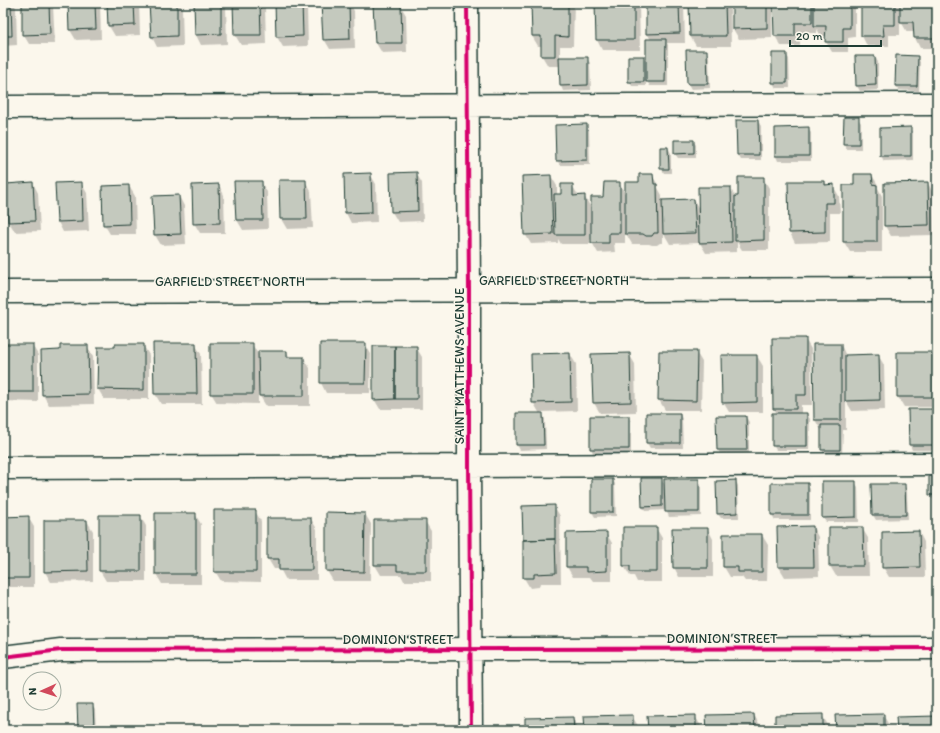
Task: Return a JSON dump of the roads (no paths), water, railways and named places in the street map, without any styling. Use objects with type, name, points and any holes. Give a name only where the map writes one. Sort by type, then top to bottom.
[{"type":"street","name":"SAINT MATTHEWS AVENUE","points":[[467,3],[471,730]]},
{"type":"street","points":[[3,107],[937,104]]},
{"type":"street","name":"GARFIELD STREET NORTH","points":[[3,292],[937,288]]},
{"type":"street","points":[[3,468],[937,464]]},
{"type":"street","name":"DOMINION STREET","points":[[3,657],[61,650],[937,648]]}]
